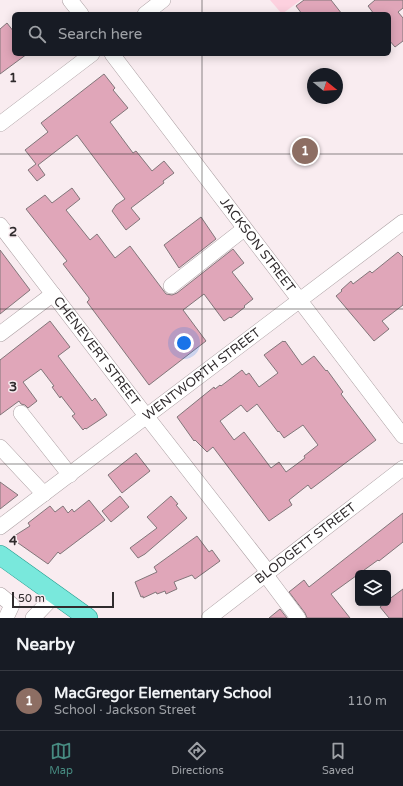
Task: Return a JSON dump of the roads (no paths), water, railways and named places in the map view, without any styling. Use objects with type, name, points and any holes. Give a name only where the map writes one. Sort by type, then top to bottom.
[{"type":"main road","points":[[0,555],[88,618]]},
{"type":"street","points":[[70,0],[79,12]]},
{"type":"street","points":[[147,12],[163,0]]},
{"type":"street","points":[[0,124],[89,56]]},
{"type":"street","name":"JACKSON STREET","points":[[114,56],[403,436]]},
{"type":"street","name":"WENTWORTH STREET","points":[[0,527],[403,222]]},
{"type":"street","name":"CHENEVERT STREET","points":[[0,225],[266,573],[298,618]]},
{"type":"street","points":[[171,286],[244,229]]},
{"type":"street","points":[[0,334],[53,294]]},
{"type":"street","points":[[21,413],[70,475]]},
{"type":"street","points":[[0,447],[44,494]]},
{"type":"street","name":"BLODGETT STREET","points":[[209,618],[403,468]]},
{"type":"street","points":[[0,595],[12,605],[8,618]]},
{"type":"street","points":[[33,618],[55,595]]},
{"type":"place","name":"MacGregor Elementary School","points":[[305,151]]}]
